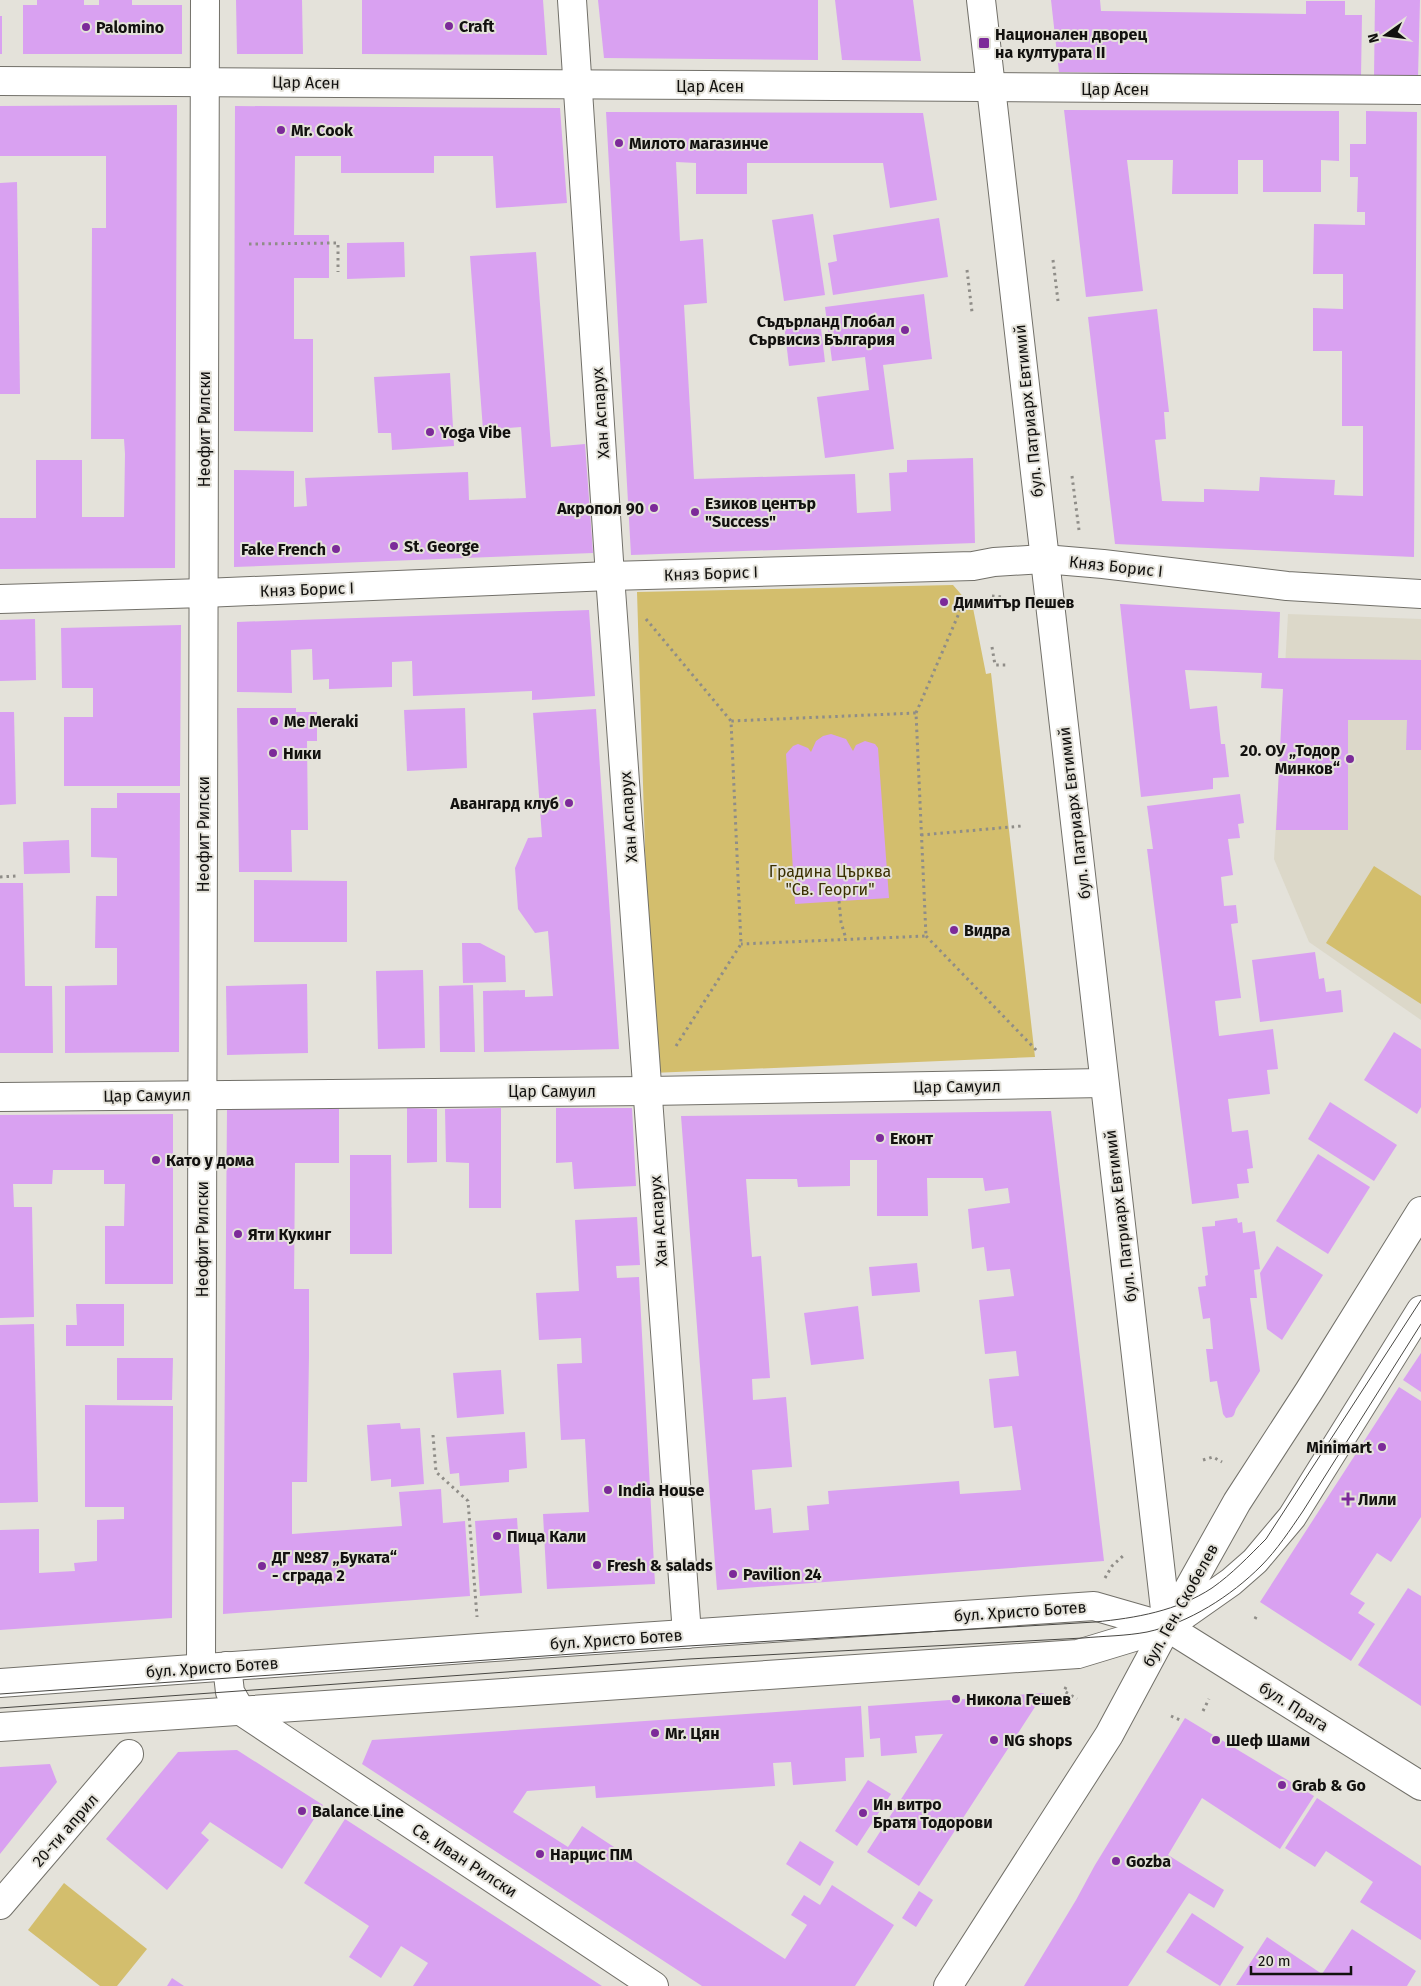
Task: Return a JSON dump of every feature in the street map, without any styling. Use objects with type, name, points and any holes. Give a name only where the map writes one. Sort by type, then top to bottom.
[{"type":"street","name":"Неофит Рилски","points":[[205,0],[202,1094],[214,1666]]},
{"type":"street","name":"Хан Аспарух","points":[[572,0],[610,576],[649,1091],[687,1634]]},
{"type":"street","name":"бул. Патриарх Евтимий","points":[[981,0],[1167,1626]]},
{"type":"street","name":"Цар Асен","points":[[0,81],[205,80],[579,85],[1421,90]]},
{"type":"street","name":"Княз Борис I","points":[[0,598],[204,593],[610,576],[973,566],[994,562],[1044,559],[1103,564],[1287,586],[1421,594]]},
{"type":"street","name":"Цар Самуил","points":[[0,1097],[649,1091],[1104,1083]]},
{"type":"street","name":"бул. Ген. Скобелев","points":[[948,1986],[1109,1735],[1167,1626],[1237,1502],[1418,1217]]},
{"type":"street","points":[[0,1727],[1078,1654],[1167,1626],[1231,1582],[1255,1561],[1292,1517],[1421,1310]]},
{"type":"street","name":"бул. Христо Ботев","points":[[0,1683],[214,1666],[1094,1606],[1167,1626]]},
{"type":"street","name":"бул. Прага","points":[[1167,1626],[1421,1786]]},
{"type":"street","name":"Св. Иван Рилски","points":[[214,1666],[241,1711],[654,1986]]},
{"type":"street","name":"20-ти април","points":[[0,1905],[129,1754]]},
{"type":"path","points":[[249,244],[338,243],[338,272]]},
{"type":"path","points":[[1053,260],[1058,301]]},
{"type":"path","points":[[967,270],[972,312]]},
{"type":"path","points":[[1072,476],[1079,530]]},
{"type":"path","points":[[969,592],[916,713],[926,936],[1038,1053]]},
{"type":"path","points":[[997,596],[1004,597]]},
{"type":"path","points":[[642,614],[731,721],[741,944],[674,1050]]},
{"type":"path","points":[[992,647],[995,665],[1006,664]]},
{"type":"path","points":[[731,721],[916,713]]},
{"type":"path","points":[[921,834],[1022,826]]},
{"type":"path","points":[[0,877],[16,876]]},
{"type":"path","points":[[839,901],[841,922],[846,939]]},
{"type":"path","points":[[741,944],[926,936]]},
{"type":"path","points":[[433,1435],[436,1472],[468,1501],[478,1624]]},
{"type":"path","points":[[1203,1460],[1213,1457],[1222,1462]]},
{"type":"path","points":[[1112,1566],[1125,1554]]},
{"type":"path","points":[[1064,1691],[1077,1699]]},
{"type":"path","points":[[1203,1710],[1209,1699]]},
{"type":"path","points":[[1171,1716],[1180,1720]]},
{"type":"shaded area","name":"20. ОУ „Тодор Минков“","points":[[1288,614],[1421,619],[1421,1020],[1309,942],[1274,859]]},
{"type":"green space","name":"Градина Църква \"Св. Георги\"","points":[[953,585],[973,608],[986,674],[991,673],[1035,1057],[652,1073],[637,592]]},
{"type":"green space","points":[[1374,866],[1421,896],[1421,1004],[1326,943]]},
{"type":"green space","points":[[64,1883],[147,1949],[117,1986],[100,1986],[28,1930]]},
{"type":"building","points":[[37,0],[84,0],[84,5],[99,5],[99,0],[132,0],[132,5],[182,5],[182,54],[23,54],[23,5],[37,5]]},
{"type":"building","points":[[236,0],[302,0],[303,54],[237,54]]},
{"type":"building","points":[[362,0],[543,0],[547,55],[362,54]]},
{"type":"building","points":[[598,0],[818,0],[818,60],[604,58]]},
{"type":"building","points":[[835,0],[913,0],[921,61],[842,60]]},
{"type":"building","points":[[1051,0],[1100,0],[1101,11],[1306,14],[1306,1],[1345,1],[1345,15],[1362,15],[1361,77],[1059,72]]},
{"type":"building","points":[[1375,0],[1420,0],[1418,77],[1374,77]]},
{"type":"building","points":[[0,16],[2,16],[2,54],[0,54]]},
{"type":"building","points":[[177,105],[175,568],[0,569],[0,518],[36,518],[36,460],[82,460],[82,517],[124,517],[125,454],[124,439],[91,439],[92,228],[106,228],[106,156],[0,156],[0,106]]},
{"type":"building","points":[[235,106],[560,108],[567,203],[496,208],[493,156],[434,156],[434,173],[341,173],[341,156],[295,156],[294,235],[329,235],[329,278],[294,278],[294,339],[313,339],[313,432],[234,431]]},
{"type":"building","points":[[1064,110],[1339,111],[1339,161],[1321,160],[1321,192],[1263,192],[1263,160],[1238,160],[1238,194],[1172,194],[1173,160],[1127,160],[1143,291],[1086,297]]},
{"type":"building","points":[[1366,111],[1417,112],[1414,557],[1115,544],[1088,317],[1157,309],[1169,412],[1164,412],[1166,439],[1155,440],[1162,501],[1204,502],[1204,489],[1259,491],[1260,477],[1335,480],[1334,495],[1363,496],[1363,426],[1342,426],[1342,351],[1313,351],[1313,308],[1343,309],[1343,274],[1313,274],[1314,224],[1365,225],[1365,212],[1357,212],[1358,177],[1350,177],[1350,144],[1366,144]]},
{"type":"building","points":[[606,112],[923,113],[937,200],[890,208],[883,163],[747,163],[747,194],[696,194],[696,163],[676,162],[680,241],[703,239],[707,303],[684,305],[694,479],[855,474],[857,513],[891,511],[889,473],[907,472],[907,460],[973,458],[975,543],[631,555]]},
{"type":"building","points":[[17,182],[20,394],[0,394],[0,183]]},
{"type":"building","points":[[813,214],[825,295],[784,301],[772,220]]},
{"type":"building","points":[[939,218],[948,277],[833,295],[828,263],[837,261],[833,235]]},
{"type":"building","points":[[404,242],[405,277],[347,279],[347,243]]},
{"type":"building","points":[[536,252],[551,447],[585,444],[593,553],[234,567],[234,470],[294,471],[294,507],[307,506],[305,478],[468,472],[469,500],[526,498],[521,427],[483,430],[470,256]]},
{"type":"building","points":[[924,294],[932,359],[883,365],[894,449],[825,458],[817,397],[869,390],[865,357],[832,361],[825,307]]},
{"type":"building","points":[[820,320],[825,362],[789,366],[784,325]]},
{"type":"building","points":[[450,373],[454,446],[392,450],[391,433],[378,433],[374,377]]},
{"type":"building","points":[[1120,604],[1280,612],[1278,658],[1421,660],[1421,750],[1406,750],[1407,720],[1348,720],[1348,830],[1276,830],[1283,689],[1261,688],[1262,673],[1185,670],[1190,709],[1217,706],[1221,744],[1225,744],[1229,777],[1213,778],[1213,789],[1141,797]]},
{"type":"building","points":[[589,610],[595,696],[532,700],[532,691],[413,696],[412,661],[392,662],[392,687],[329,689],[329,679],[313,680],[312,649],[291,650],[292,693],[237,692],[237,622]]},
{"type":"building","points":[[35,619],[36,680],[0,681],[0,620]]},
{"type":"building","points":[[181,625],[180,786],[64,786],[64,717],[93,717],[93,688],[62,688],[61,628]]},
{"type":"building","points":[[237,708],[296,708],[296,712],[317,712],[317,741],[307,741],[308,830],[291,830],[292,872],[239,872]]},
{"type":"building","points":[[465,708],[467,768],[407,771],[404,710]]},
{"type":"building","points":[[596,709],[619,1049],[484,1052],[483,991],[525,990],[525,997],[553,996],[548,931],[535,933],[518,909],[515,868],[528,838],[542,837],[533,713]]},
{"type":"building","points":[[0,712],[14,712],[16,804],[0,805]]},
{"type":"building","points":[[831,734],[846,739],[853,751],[856,745],[865,741],[875,744],[878,748],[889,898],[795,904],[786,754],[793,746],[798,744],[808,748],[811,752],[816,741],[823,736]]},
{"type":"building","points":[[117,793],[180,793],[179,1052],[65,1053],[65,986],[117,985],[117,948],[95,948],[96,896],[117,896],[117,858],[91,857],[91,808],[117,808]]},
{"type":"building","points":[[1240,794],[1244,823],[1238,824],[1240,838],[1228,839],[1233,875],[1221,877],[1224,906],[1236,905],[1238,923],[1231,924],[1241,998],[1215,1001],[1219,1036],[1273,1029],[1278,1069],[1267,1070],[1270,1094],[1228,1099],[1232,1132],[1248,1130],[1253,1168],[1247,1169],[1249,1183],[1237,1184],[1239,1198],[1192,1204],[1147,849],[1153,849],[1147,806]]},
{"type":"building","points":[[69,840],[70,873],[24,874],[23,842]]},
{"type":"building","points":[[254,880],[347,881],[347,942],[254,942]]},
{"type":"building","points":[[0,883],[23,883],[25,986],[52,986],[53,1053],[0,1053]]},
{"type":"building","points":[[462,943],[480,943],[505,956],[506,982],[463,983]]},
{"type":"building","points":[[1315,952],[1319,979],[1324,978],[1326,992],[1341,990],[1343,1012],[1260,1022],[1252,960]]},
{"type":"building","points":[[423,970],[425,1048],[378,1049],[376,971]]},
{"type":"building","points":[[307,984],[308,1053],[227,1055],[226,986]]},
{"type":"building","points":[[473,985],[475,1052],[440,1052],[439,986]]},
{"type":"building","points":[[1394,1032],[1421,1049],[1421,1107],[1417,1114],[1364,1080]]},
{"type":"building","points":[[1330,1102],[1397,1145],[1374,1181],[1308,1139]]},
{"type":"building","points":[[407,1108],[437,1109],[437,1162],[407,1163]]},
{"type":"building","points":[[501,1108],[501,1208],[469,1208],[469,1163],[446,1162],[445,1109]]},
{"type":"building","points":[[556,1108],[632,1108],[636,1186],[574,1189],[572,1162],[556,1163]]},
{"type":"building","points":[[227,1109],[339,1109],[339,1163],[295,1163],[294,1289],[309,1289],[309,1356],[307,1482],[292,1482],[292,1534],[402,1526],[399,1492],[441,1489],[443,1523],[465,1521],[470,1596],[223,1614]]},
{"type":"building","points":[[1051,1111],[1104,1561],[717,1590],[681,1116]],"holes":[[[850,1160],[877,1160],[877,1216],[928,1216],[927,1178],[983,1178],[985,1191],[1008,1188],[1010,1203],[968,1209],[972,1249],[984,1247],[987,1271],[1010,1269],[1014,1296],[979,1300],[985,1354],[1016,1351],[1019,1376],[989,1379],[994,1428],[1012,1426],[1021,1490],[960,1494],[959,1481],[828,1491],[829,1504],[807,1506],[809,1530],[773,1533],[771,1508],[755,1510],[752,1470],[792,1467],[786,1397],[753,1400],[752,1379],[770,1378],[761,1256],[752,1257],[746,1179],[797,1179],[798,1187],[850,1186]]]},
{"type":"building","points":[[173,1114],[173,1284],[105,1284],[105,1226],[124,1226],[125,1184],[104,1184],[104,1170],[53,1170],[52,1184],[13,1184],[14,1207],[32,1207],[34,1317],[0,1318],[0,1115]]},
{"type":"building","points":[[1318,1154],[1370,1187],[1328,1254],[1276,1221]]},
{"type":"building","points":[[350,1155],[391,1155],[392,1254],[350,1254]]},
{"type":"building","points":[[637,1217],[640,1265],[616,1266],[617,1278],[639,1277],[655,1584],[547,1589],[543,1514],[589,1512],[585,1439],[561,1440],[557,1364],[582,1363],[581,1338],[539,1340],[536,1293],[579,1291],[575,1220]]},
{"type":"building","points":[[1237,1218],[1238,1223],[1242,1222],[1243,1233],[1255,1231],[1260,1269],[1254,1270],[1257,1298],[1250,1298],[1260,1371],[1234,1415],[1226,1418],[1223,1414],[1217,1381],[1210,1382],[1206,1349],[1213,1349],[1210,1318],[1203,1319],[1198,1287],[1206,1286],[1205,1276],[1208,1275],[1202,1227],[1215,1226],[1215,1221]]},
{"type":"building","points":[[1277,1246],[1323,1275],[1282,1340],[1267,1329],[1260,1273]]},
{"type":"building","points":[[917,1263],[920,1292],[872,1296],[869,1267]]},
{"type":"building","points":[[76,1304],[124,1304],[124,1346],[66,1346],[66,1325],[77,1325]]},
{"type":"building","points":[[858,1306],[864,1359],[811,1365],[804,1313]]},
{"type":"building","points":[[34,1324],[38,1502],[0,1503],[0,1325]]},
{"type":"building","points":[[1421,1353],[1421,1392],[1403,1380]]},
{"type":"building","points":[[117,1358],[173,1358],[172,1400],[117,1400]]},
{"type":"building","points":[[501,1370],[504,1414],[457,1418],[453,1373]]},
{"type":"building","points":[[1399,1387],[1421,1401],[1421,1517],[1391,1562],[1377,1553],[1350,1594],[1365,1603],[1358,1613],[1375,1624],[1351,1661],[1260,1602]]},
{"type":"building","points":[[85,1405],[173,1406],[172,1618],[0,1630],[0,1530],[39,1529],[39,1573],[75,1571],[74,1563],[97,1561],[97,1520],[124,1519],[124,1507],[85,1507]]},
{"type":"building","points":[[400,1423],[401,1429],[420,1428],[424,1484],[391,1487],[391,1479],[371,1481],[367,1425]]},
{"type":"building","points":[[525,1432],[527,1468],[509,1470],[509,1482],[460,1486],[459,1473],[450,1474],[446,1437]]},
{"type":"building","points":[[517,1518],[522,1593],[480,1596],[475,1521]]},
{"type":"building","points":[[1408,1588],[1421,1596],[1421,1706],[1358,1665]]},
{"type":"building","points":[[1044,1693],[919,1886],[867,1852],[943,1734],[915,1736],[917,1753],[881,1756],[880,1738],[870,1739],[868,1706]]},
{"type":"building","points":[[861,1706],[864,1757],[845,1758],[846,1781],[793,1785],[791,1762],[773,1763],[775,1786],[596,1798],[595,1786],[527,1791],[513,1812],[568,1847],[582,1826],[785,1959],[807,1925],[791,1915],[804,1895],[820,1905],[832,1885],[894,1925],[855,1986],[702,1986],[362,1764],[372,1740]]},
{"type":"building","points":[[1185,1718],[1314,1796],[1280,1849],[1202,1798],[1168,1855],[1224,1890],[1214,1908],[1189,1893],[1128,1986],[1024,1986],[1095,1865]]},
{"type":"building","points":[[237,1750],[323,1805],[282,1869],[210,1822],[201,1833],[209,1840],[167,1890],[106,1839],[178,1752]]},
{"type":"building","points":[[50,1764],[57,1782],[0,1854],[0,1767]]},
{"type":"building","name":"Ин витро Братя Тодорови","points":[[868,1780],[891,1794],[857,1846],[835,1831]]},
{"type":"building","points":[[1317,1798],[1421,1866],[1421,1940],[1360,1902],[1373,1882],[1326,1851],[1315,1867],[1285,1848]]},
{"type":"building","points":[[345,1819],[602,1986],[413,1986],[428,1963],[401,1946],[381,1978],[349,1957],[369,1926],[304,1883]]},
{"type":"building","points":[[800,1841],[834,1862],[820,1886],[786,1864]]},
{"type":"building","points":[[919,1891],[933,1900],[916,1927],[902,1918]]},
{"type":"building","points":[[1192,1913],[1244,1947],[1220,1986],[1166,1952]]},
{"type":"building","points":[[1352,1929],[1416,1971],[1407,1986],[1236,1985],[1267,1937],[1322,1974]]},
{"type":"building","points":[[172,1978],[184,1986],[167,1986]]},
{"type":"tram line","points":[[0,1694],[688,1646],[1095,1622],[1141,1616],[1156,1612],[1185,1602],[1212,1588],[1233,1571],[1266,1539],[1421,1300]]},
{"type":"tram line","points":[[0,1708],[689,1659],[1083,1638],[1123,1635],[1163,1628],[1194,1615],[1223,1598],[1261,1566],[1283,1540],[1303,1511],[1421,1324]]},
{"type":"place","name":"Craft","points":[[449,26]]},
{"type":"place","name":"Palomino","points":[[86,27]]},
{"type":"place","name":"Национален дворец на културата II","points":[[984,43]]},
{"type":"place","name":"Mr. Cook","points":[[281,130]]},
{"type":"place","name":"Милото магазинче","points":[[619,143]]},
{"type":"place","name":"Съдърланд Глобал Сървисиз България","points":[[905,330]]},
{"type":"place","name":"Yoga Vibe","points":[[430,432]]},
{"type":"place","name":"Акропол 90","points":[[654,508]]},
{"type":"place","name":"Езиков център \"Success\"","points":[[695,512]]},
{"type":"place","name":"St. George","points":[[394,546]]},
{"type":"place","name":"Fake French","points":[[336,549]]},
{"type":"place","name":"Димитър Пешев","points":[[944,602]]},
{"type":"place","name":"Me Meraki","points":[[274,721]]},
{"type":"place","name":"Ники","points":[[273,753]]},
{"type":"place","name":"20. ОУ „Тодор Минков“","points":[[1350,759]]},
{"type":"place","name":"Авангард клуб","points":[[569,803]]},
{"type":"place","name":"Видра","points":[[954,930]]},
{"type":"place","name":"Еконт","points":[[880,1138]]},
{"type":"place","name":"Като у дома","points":[[156,1160]]},
{"type":"place","name":"Яти Кукинг","points":[[238,1234]]},
{"type":"place","name":"Minimart","points":[[1382,1447]]},
{"type":"place","name":"India House","points":[[608,1490]]},
{"type":"place","name":"Лили","points":[[1348,1499]]},
{"type":"place","name":"Пица Кали","points":[[497,1536]]},
{"type":"place","name":"Fresh & salads","points":[[597,1565]]},
{"type":"place","name":"ДГ №87 „Буката“ - сграда 2","points":[[262,1566]]},
{"type":"place","name":"Pavilion 24","points":[[733,1574]]},
{"type":"place","name":"Никола Гешев","points":[[956,1699]]},
{"type":"place","name":"Mr. Цян","points":[[655,1733]]},
{"type":"place","name":"NG shops","points":[[994,1740]]},
{"type":"place","name":"Шеф Шами","points":[[1216,1740]]},
{"type":"place","name":"Grab & Go","points":[[1282,1785]]},
{"type":"place","name":"Balance Line","points":[[302,1811]]},
{"type":"place","name":"Ин витро Братя Тодорови","points":[[863,1813]]},
{"type":"place","name":"Нарцис ПМ","points":[[540,1854]]},
{"type":"place","name":"Gozba","points":[[1116,1861]]}]
